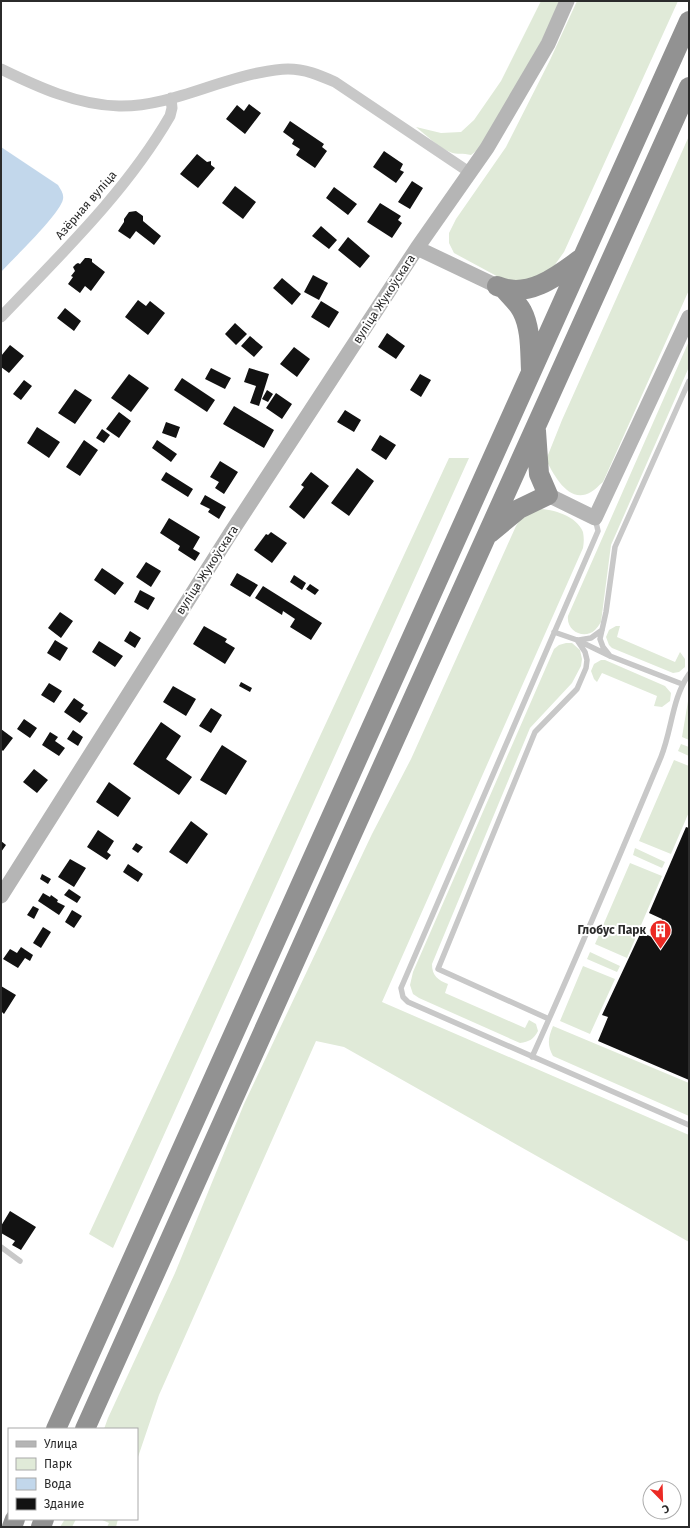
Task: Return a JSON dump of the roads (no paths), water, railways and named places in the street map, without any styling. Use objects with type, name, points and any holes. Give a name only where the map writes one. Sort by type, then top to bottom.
[{"type":"highway","points":[[56,1428],[689,21]]},
{"type":"highway","points":[[85,1428],[689,87]]},
{"type":"highway","points":[[501,288],[530,288],[544,283],[560,274],[585,255]]},
{"type":"highway","points":[[501,288],[522,311],[528,333],[531,372]]},
{"type":"highway","points":[[486,537],[519,509],[548,495],[540,474],[536,428]]},
{"type":"street","name":"вуліца Жукоўскага","points":[[1,896],[230,534],[417,248],[486,148],[548,44],[567,1]]},
{"type":"street","points":[[1,69],[59,95],[89,102],[119,106],[145,104],[171,98],[245,76],[269,71],[288,69],[312,72],[335,82],[469,172]]},
{"type":"street","name":"Азёрная вуліца","points":[[1,317],[100,212],[137,166],[170,116],[172,108],[171,98]]},
{"type":"street","points":[[417,248],[501,288]]},
{"type":"street","points":[[548,495],[595,518],[689,317]]},
{"type":"lane","points":[[610,656],[603,647],[600,639],[606,612],[614,547],[689,382]]},
{"type":"lane","points":[[595,518],[598,531],[401,988],[403,996],[408,1002],[689,1125]]},
{"type":"lane","points":[[577,640],[591,638],[602,629]]},
{"type":"lane","points":[[554,632],[577,640],[610,656],[682,684]]},
{"type":"lane","points":[[549,1019],[438,969],[535,732],[578,689],[586,668],[587,660],[585,652],[577,640]]},
{"type":"lane","points":[[532,1057],[662,754],[682,684],[689,674]]},
{"type":"lane","points":[[1,1247],[20,1261]]},
{"type":"water","points":[[1,147],[58,185],[62,192],[63,199],[60,206],[46,225],[1,272]]},
{"type":"place","name":"Глобус Парк","points":[[661,950]]}]
